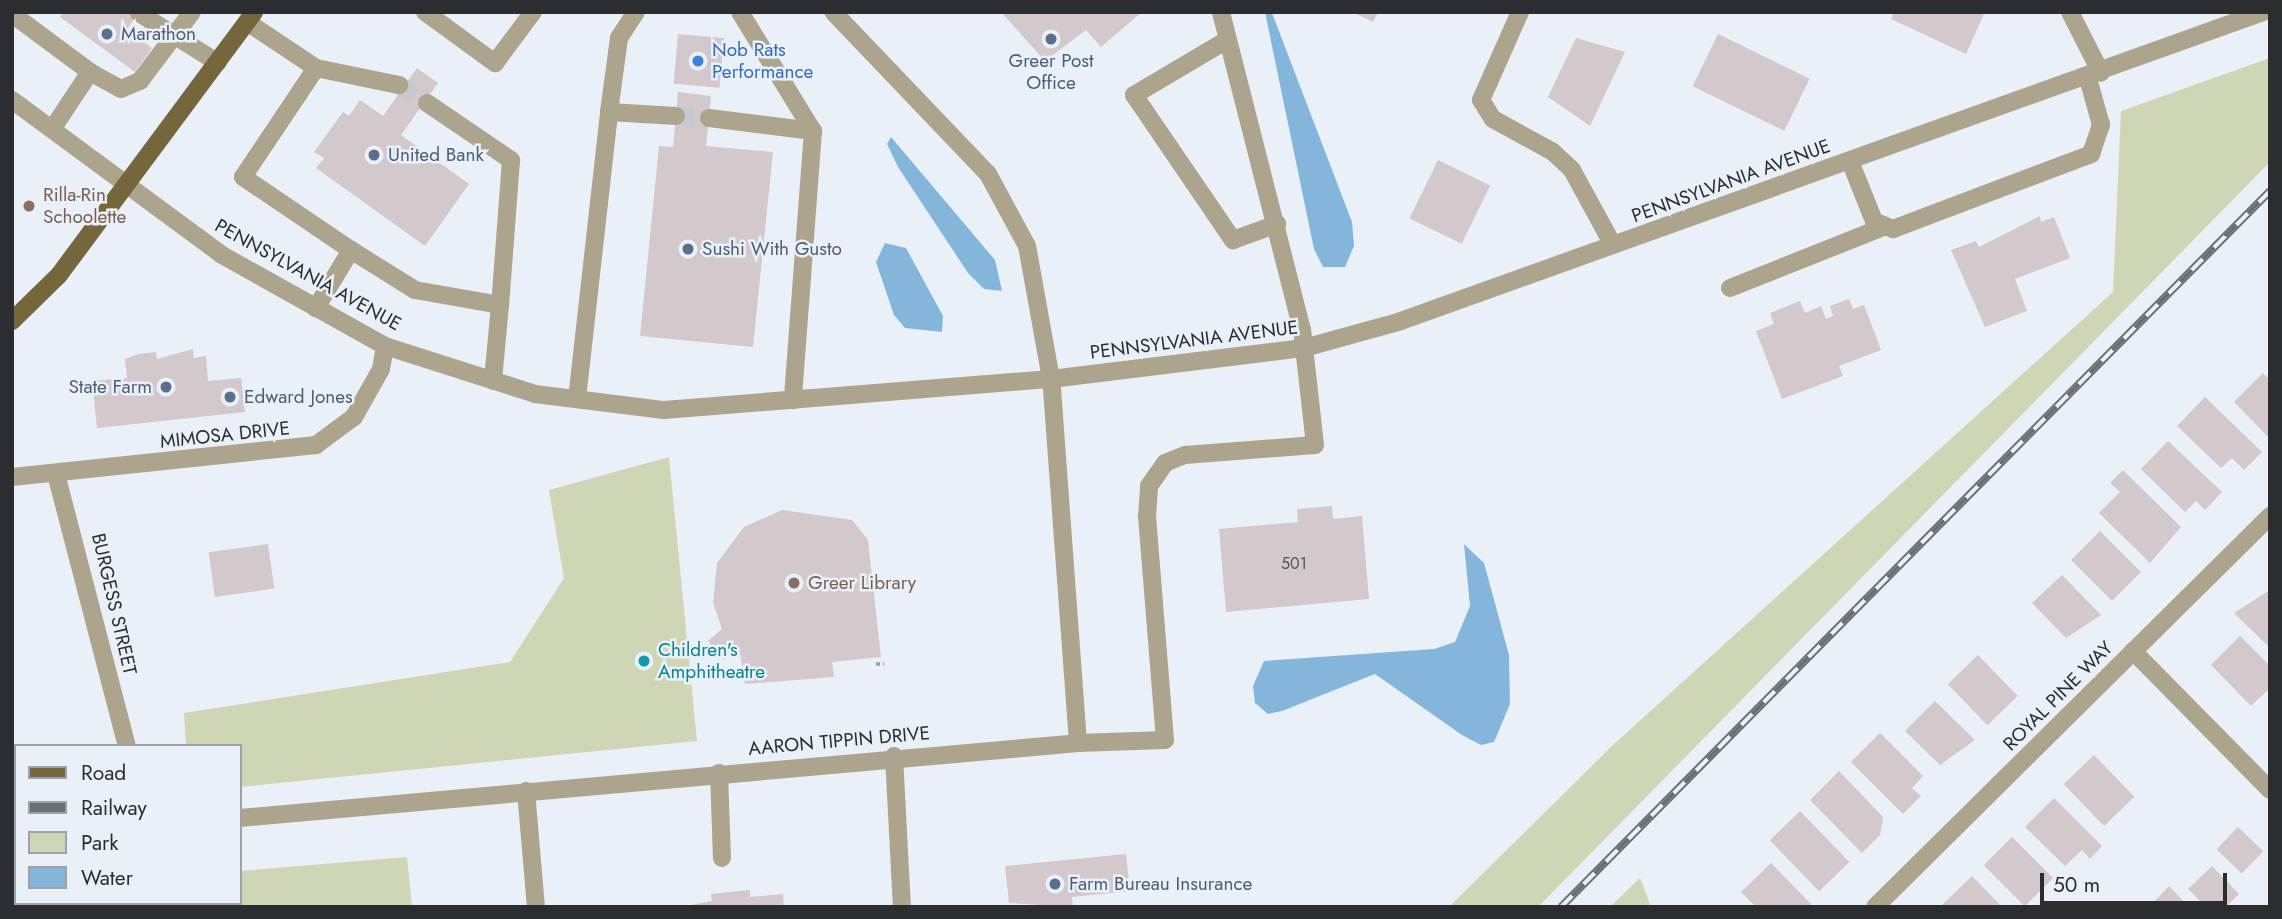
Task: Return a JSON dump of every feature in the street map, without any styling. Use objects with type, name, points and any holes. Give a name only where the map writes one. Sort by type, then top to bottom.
[{"type":"main road","points":[[12,321],[59,275],[128,186],[250,17]]},
{"type":"street","points":[[12,14],[90,72],[121,89],[140,81],[192,12]]},
{"type":"street","points":[[425,12],[495,63],[533,12]]},
{"type":"street","points":[[577,400],[619,38],[636,12]]},
{"type":"street","points":[[740,12],[813,131],[793,400]]},
{"type":"street","points":[[833,12],[988,174],[1027,246],[1051,379],[1079,743]]},
{"type":"street","points":[[1221,12],[1277,224],[1304,348]]},
{"type":"street","points":[[1520,12],[1481,100],[1493,119],[1553,152],[1572,170],[1614,245]]},
{"type":"street","points":[[1730,288],[1881,228],[2091,154],[2101,125],[2094,75],[2070,12]]},
{"type":"street","name":"PENNSYLVANIA AVENUE","points":[[12,100],[222,255],[385,346],[493,381],[577,400],[664,410],[1051,379],[1304,348],[1398,322],[2094,75],[2263,12]]},
{"type":"street","points":[[139,13],[218,63]]},
{"type":"street","points":[[250,17],[316,68],[399,85]]},
{"type":"street","points":[[1227,40],[1134,95],[1233,240],[1277,224]]},
{"type":"street","points":[[316,68],[243,177],[415,290],[500,305]]},
{"type":"street","points":[[53,128],[90,72]]},
{"type":"street","points":[[427,103],[511,160],[493,381]]},
{"type":"street","points":[[609,112],[676,116]]},
{"type":"street","points":[[709,118],[813,131]]},
{"type":"street","points":[[1850,161],[1881,228]]},
{"type":"street","points":[[316,308],[351,250]]},
{"type":"street","name":"MIMOSA DRIVE","points":[[12,477],[316,445],[354,416],[380,369],[385,346]]},
{"type":"street","name":"AARON TIPPIN DRIVE","points":[[242,818],[894,756],[1165,740],[1149,486],[1165,463],[1185,455],[1315,445],[1304,348]]},
{"type":"street","name":"BURGESS STREET","points":[[56,474],[126,744]]},
{"type":"street","name":"ROYAL PINE WAY","points":[[1875,907],[2270,516]]},
{"type":"street","points":[[2133,651],[2270,790]]},
{"type":"street","points":[[894,756],[902,907]]},
{"type":"street","points":[[719,773],[722,858]]},
{"type":"street","points":[[526,791],[536,907]]},
{"type":"path","points":[[876,664],[884,664]]},
{"type":"green space","points":[[2270,58],[2270,162],[1538,907],[1449,907],[1613,745],[2113,292],[2121,111]]},
{"type":"green space","points":[[669,457],[697,741],[242,787],[242,744],[186,744],[184,713],[510,662],[564,578],[549,490]]},
{"type":"green space","points":[[407,857],[412,907],[208,907],[242,905],[242,871]]},
{"type":"green space","points":[[1640,878],[1651,907],[1610,907]]},
{"type":"water","points":[[1265,12],[1272,13],[1352,222],[1354,246],[1345,267],[1323,267],[1314,249]]},
{"type":"water","points":[[891,137],[995,260],[1002,291],[984,289],[968,273],[898,167],[887,144]]},
{"type":"water","points":[[885,243],[906,248],[943,316],[942,332],[905,328],[894,315],[876,262]]},
{"type":"water","points":[[1464,544],[1484,563],[1509,655],[1510,704],[1494,742],[1481,745],[1462,735],[1375,674],[1282,711],[1268,714],[1255,703],[1253,686],[1264,661],[1434,649],[1455,642],[1470,606]]},
{"type":"building","points":[[64,12],[139,12],[127,29],[152,48],[135,72],[60,17]]},
{"type":"building","name":"Greer Post Office","points":[[993,12],[1142,12],[1101,47],[1086,30],[1045,61],[1002,13]]},
{"type":"building","points":[[1352,12],[1378,12],[1373,22]]},
{"type":"building","points":[[1894,12],[1985,12],[1966,54],[1891,19]]},
{"type":"building","name":"Nob Rats Performance","points":[[678,34],[724,38],[719,88],[674,84]]},
{"type":"building","points":[[1718,34],[1810,79],[1784,131],[1693,86]]},
{"type":"building","points":[[1576,38],[1625,52],[1590,126],[1548,97]]},
{"type":"building","name":"United Bank","points":[[417,68],[438,83],[401,135],[469,184],[425,246],[316,168],[324,158],[314,152],[343,112],[349,116],[360,100],[383,116]]},
{"type":"building","points":[[678,92],[711,96],[706,146],[773,152],[753,347],[640,336],[659,146],[673,147]]},
{"type":"building","points":[[1438,160],[1490,185],[1462,244],[1410,218]]},
{"type":"building","points":[[2040,216],[2041,222],[2054,217],[2070,258],[2015,279],[2027,311],[1985,327],[1951,250],[1976,241],[1979,247]]},
{"type":"building","points":[[1849,299],[1853,309],[1864,305],[1881,350],[1839,366],[1843,376],[1782,399],[1756,331],[1774,324],[1770,313],[1800,301],[1805,313],[1821,306],[1826,319],[1833,316],[1830,306]]},
{"type":"building","points":[[193,349],[194,358],[206,356],[208,381],[241,378],[245,412],[97,428],[92,381],[127,378],[125,359],[139,354],[156,352],[157,359]]},
{"type":"building","points":[[2263,373],[2270,380],[2270,439],[2234,402]]},
{"type":"building","points":[[2205,397],[2262,452],[2244,470],[2232,458],[2221,468],[2177,426]]},
{"type":"building","points":[[2168,441],[2222,492],[2205,510],[2196,501],[2185,512],[2141,469]]},
{"type":"building","points":[[2123,470],[2181,527],[2150,563],[2099,513],[2120,492],[2110,483]]},
{"type":"building","points":[[1332,506],[1333,519],[1362,516],[1369,599],[1226,612],[1219,529],[1298,522],[1297,509]]},
{"type":"building","name":"Greer Library","points":[[782,510],[852,520],[868,540],[881,657],[832,662],[834,677],[745,684],[739,648],[724,660],[708,641],[722,629],[713,602],[717,563],[744,527]]},
{"type":"building","points":[[2100,531],[2141,572],[2112,601],[2071,560]]},
{"type":"building","points":[[268,544],[274,589],[215,597],[209,552]]},
{"type":"building","points":[[2062,575],[2101,615],[2066,638],[2032,603]]},
{"type":"building","points":[[2270,590],[2270,648],[2234,613]]},
{"type":"building","points":[[2240,636],[2270,666],[2270,688],[2251,706],[2211,665]]},
{"type":"building","points":[[1978,655],[2018,696],[1987,725],[1948,684]]},
{"type":"building","points":[[1935,701],[1975,740],[1940,765],[1905,731]]},
{"type":"building","points":[[1880,733],[1923,776],[1912,788],[1921,796],[1903,814],[1851,762]]},
{"type":"building","points":[[2094,755],[2134,797],[2104,826],[2064,784]]},
{"type":"building","points":[[1839,771],[1883,817],[1880,835],[1862,853],[1810,800]]},
{"type":"building","points":[[2054,798],[2102,846],[2090,859],[2082,850],[2065,866],[2025,827]]},
{"type":"building","points":[[1800,811],[1849,862],[1819,891],[1770,840]]},
{"type":"building","points":[[2238,827],[2263,851],[2242,874],[2216,849]]},
{"type":"building","points":[[2012,837],[2053,878],[2025,906],[1984,865]]},
{"type":"building","points":[[1126,854],[1130,891],[1072,897],[1073,907],[1009,903],[1005,866]]},
{"type":"building","points":[[1771,863],[1811,904],[1809,907],[1756,907],[1741,892]]},
{"type":"building","points":[[2212,866],[2239,894],[2226,907],[2206,907],[2188,889]]},
{"type":"building","points":[[1972,876],[2002,907],[1942,905]]},
{"type":"building","points":[[2169,886],[2189,907],[2149,907]]},
{"type":"building","points":[[750,890],[750,897],[783,894],[784,907],[680,907],[712,901],[711,894]]},
{"type":"tunnel","points":[[399,85],[427,103]]},
{"type":"tunnel","points":[[676,116],[709,118]]},
{"type":"railway","points":[[1561,907],[2270,191]]},
{"type":"place","name":"Marathon","points":[[107,34]]},
{"type":"place","name":"Greer Post Office","points":[[1051,39]]},
{"type":"place","name":"Nob Rats Performance","points":[[698,61]]},
{"type":"place","name":"United Bank","points":[[374,155]]},
{"type":"place","name":"Rilla-Rin Schoolette","points":[[29,206]]},
{"type":"place","name":"Sushi With Gusto","points":[[688,249]]},
{"type":"place","name":"State Farm","points":[[166,387]]},
{"type":"place","name":"Edward Jones","points":[[230,397]]},
{"type":"place","name":"Greer Library","points":[[794,583]]},
{"type":"place","name":"Children's Amphitheatre","points":[[644,661]]},
{"type":"place","name":"Farm Bureau Insurance","points":[[1055,884]]}]
